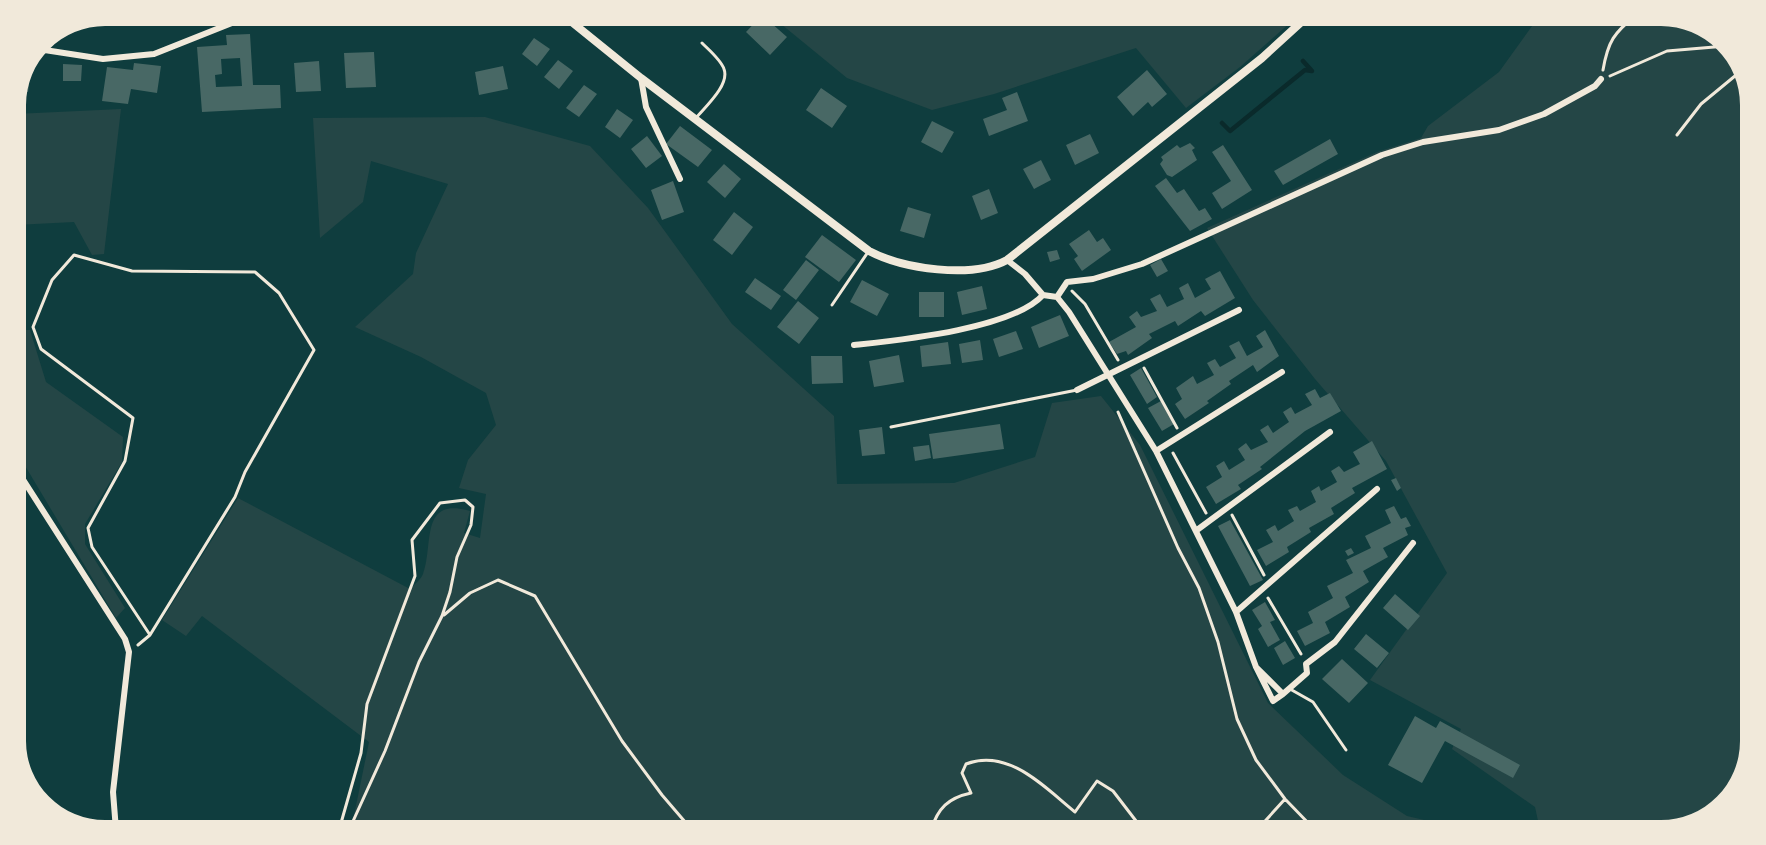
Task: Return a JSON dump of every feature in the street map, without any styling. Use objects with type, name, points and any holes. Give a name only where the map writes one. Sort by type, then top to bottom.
[{"type":"street","points":[[48,50],[103,59],[154,54],[224,26]]},
{"type":"street","points":[[578,26],[695,119],[869,251],[894,263],[916,268],[983,268],[996,266],[1007,260],[1253,65],[1297,26]]},
{"type":"street","points":[[642,78],[646,107],[680,179]]},
{"type":"street","points":[[1057,297],[1064,286],[1075,280],[1093,279],[1142,264],[1382,155],[1424,142],[1499,130],[1544,114],[1595,86],[1601,79]]},
{"type":"street","points":[[1007,260],[1025,274],[1043,295],[1057,297],[1156,451],[1236,612],[1256,667],[1273,701],[1307,673],[1306,664],[1335,642],[1413,543]]},
{"type":"street","points":[[854,345],[913,338],[973,327],[1028,306],[1043,295]]},
{"type":"street","points":[[1077,390],[1141,361],[1239,310]]},
{"type":"street","points":[[1156,451],[1282,372]]},
{"type":"street","points":[[1197,530],[1330,432]]},
{"type":"street","points":[[26,481],[125,639],[129,652],[113,792],[115,820]]},
{"type":"street","points":[[1236,612],[1377,489]]},
{"type":"street","points":[[1256,667],[1284,694]]},
{"type":"lane","points":[[695,119],[714,98],[725,73],[724,67],[702,43]]},
{"type":"lane","points":[[832,305],[869,251]]},
{"type":"lane","points":[[891,427],[1077,390]]},
{"type":"lane","points":[[1290,689],[1313,702],[1346,750]]},
{"type":"path","points":[[1601,79],[1605,53],[1614,33],[1623,26]]},
{"type":"path","points":[[1601,79],[1667,51],[1715,47]]},
{"type":"path","points":[[1677,135],[1701,104],[1735,76]]},
{"type":"path","points":[[129,652],[150,636],[235,497],[245,472],[314,350],[279,293],[255,272],[132,271],[74,255],[52,280],[33,327],[41,350],[133,418],[125,461],[88,528],[93,547],[150,636]]},
{"type":"path","points":[[1064,286],[1085,304],[1124,369]]},
{"type":"path","points":[[1141,361],[1181,435]]},
{"type":"path","points":[[1116,404],[1121,424],[1199,588],[1218,642],[1238,719],[1256,760],[1285,799],[1305,820]]},
{"type":"path","points":[[1168,443],[1210,520]]},
{"type":"path","points":[[342,820],[361,753],[367,704],[415,576],[412,540],[440,503],[465,500],[472,507],[471,525],[457,557],[450,592],[442,616],[419,662],[386,751],[355,820]]},
{"type":"path","points":[[1229,508],[1268,582]]},
{"type":"path","points":[[442,616],[470,593],[498,580],[535,596],[622,741],[683,820]]},
{"type":"path","points":[[1262,589],[1306,664]]},
{"type":"path","points":[[935,820],[941,807],[956,796],[971,793],[962,773],[966,764],[982,758],[1009,764],[1034,779],[1075,812],[1097,781],[1113,791],[1135,820]]},
{"type":"path","points":[[1266,820],[1285,799]]},
{"type":"shaded area","points":[[783,26],[1287,26],[1240,67],[1186,108],[1136,48],[994,94],[932,110],[847,78]]},
{"type":"shaded area","points":[[1532,26],[1671,26],[1696,34],[1713,45],[1727,61],[1739,89],[1740,750],[1732,775],[1713,800],[1696,811],[1671,819],[1538,820],[1535,807],[1452,749],[1461,729],[1370,680],[1447,573],[1386,461],[1315,379],[1253,300],[1207,228],[1377,152],[1421,138],[1428,126],[1499,72]]},
{"type":"shaded area","points":[[121,109],[104,254],[92,255],[74,222],[26,224],[26,113]]},
{"type":"shaded area","points":[[485,117],[590,146],[648,208],[732,324],[834,416],[837,484],[954,483],[1035,457],[1052,403],[1101,396],[1140,445],[1268,703],[1343,775],[1407,816],[1424,820],[353,820],[369,742],[202,616],[186,636],[162,620],[238,498],[410,589],[423,574],[432,526],[436,517],[443,511],[454,508],[470,511],[464,533],[480,538],[486,494],[459,488],[468,460],[496,425],[486,393],[421,357],[355,327],[413,274],[416,253],[448,184],[371,161],[363,202],[320,238],[313,118]]},
{"type":"shaded area","points":[[26,330],[30,330],[46,382],[123,437],[122,462],[85,524],[85,544],[125,608],[116,618],[26,467]]},
{"type":"building","points":[[752,26],[774,26],[787,37],[770,55],[746,32]]},
{"type":"building","points":[[250,34],[253,85],[280,85],[281,108],[202,112],[197,47],[227,45],[226,35]],"holes":[[[240,58],[242,86],[216,87],[215,75],[222,74],[221,59]]]},
{"type":"building","points":[[534,38],[550,49],[537,66],[522,54]]},
{"type":"building","points":[[374,52],[376,87],[346,88],[344,53]]},
{"type":"building","points":[[558,60],[573,71],[559,89],[544,77]]},
{"type":"building","points":[[319,61],[321,91],[296,92],[294,63]]},
{"type":"building","points":[[134,63],[161,66],[157,93],[131,89],[128,104],[102,101],[107,67],[133,70]]},
{"type":"building","points":[[63,64],[82,65],[81,81],[63,81]]},
{"type":"building","points":[[503,66],[508,89],[479,95],[475,72]]},
{"type":"building","points":[[1147,70],[1167,94],[1152,107],[1148,102],[1133,116],[1117,97]]},
{"type":"building","points":[[584,85],[597,94],[579,117],[566,108]]},
{"type":"building","points":[[821,88],[847,106],[832,128],[806,110]]},
{"type":"building","points":[[1017,92],[1028,121],[989,136],[983,119],[1007,110],[1002,98]]},
{"type":"building","points":[[617,109],[633,120],[620,138],[605,127]]},
{"type":"building","points":[[932,121],[954,132],[942,153],[921,142]]},
{"type":"building","points":[[680,126],[712,150],[698,167],[666,144]]},
{"type":"building","points":[[1090,134],[1099,153],[1075,165],[1066,145]]},
{"type":"building","points":[[647,136],[662,156],[646,168],[631,149]]},
{"type":"building","points":[[1330,139],[1338,154],[1283,185],[1274,171]]},
{"type":"building","points":[[1190,143],[1195,148],[1192,150],[1197,160],[1172,177],[1167,175],[1160,164],[1163,160],[1161,157],[1177,145],[1180,148]]},
{"type":"building","points":[[1223,145],[1252,190],[1222,209],[1212,193],[1231,181],[1212,152]]},
{"type":"building","points":[[1041,160],[1051,180],[1034,189],[1023,169]]},
{"type":"building","points":[[724,164],[741,179],[725,198],[707,182]]},
{"type":"building","points":[[1166,178],[1177,193],[1184,189],[1199,211],[1205,208],[1212,219],[1190,231],[1155,186]]},
{"type":"building","points":[[673,181],[684,212],[662,220],[651,190]]},
{"type":"building","points":[[989,189],[998,213],[981,220],[972,196]]},
{"type":"building","points":[[908,207],[931,214],[924,238],[900,231]]},
{"type":"building","points":[[734,212],[753,227],[732,255],[713,240]]},
{"type":"building","points":[[1089,230],[1097,242],[1103,238],[1111,250],[1082,271],[1074,259],[1078,256],[1069,244]]},
{"type":"building","points":[[822,235],[856,260],[839,282],[805,257]]},
{"type":"building","points":[[1057,250],[1060,259],[1050,262],[1047,252]]},
{"type":"building","points":[[1161,259],[1168,271],[1157,277],[1150,265]]},
{"type":"building","points":[[806,260],[819,270],[796,300],[783,290]]},
{"type":"building","points":[[1220,271],[1235,298],[1205,316],[1201,311],[1178,326],[1175,321],[1149,334],[1152,338],[1128,355],[1126,351],[1117,354],[1109,342],[1136,327],[1129,317],[1137,311],[1141,317],[1157,311],[1150,299],[1160,294],[1167,307],[1184,299],[1179,288],[1188,283],[1195,298],[1211,289],[1205,279]]},
{"type":"building","points":[[755,278],[781,296],[771,310],[745,292]]},
{"type":"building","points":[[862,280],[889,294],[877,316],[850,302]]},
{"type":"building","points":[[982,286],[987,309],[962,315],[957,292]]},
{"type":"building","points":[[919,292],[944,292],[944,317],[919,317]]},
{"type":"building","points":[[798,301],[819,318],[799,344],[777,327]]},
{"type":"building","points":[[1060,315],[1069,336],[1039,348],[1031,327]]},
{"type":"building","points":[[1265,330],[1279,356],[1257,372],[1253,365],[1229,381],[1231,384],[1207,401],[1209,403],[1185,419],[1175,404],[1182,399],[1176,388],[1193,376],[1197,384],[1214,375],[1207,363],[1215,359],[1220,367],[1236,358],[1229,346],[1239,341],[1247,356],[1263,347],[1256,336]]},
{"type":"building","points":[[1016,331],[1023,349],[999,357],[993,339]]},
{"type":"building","points":[[980,340],[983,360],[962,363],[959,344]]},
{"type":"building","points":[[948,342],[951,364],[922,367],[920,346]]},
{"type":"building","points":[[899,355],[904,382],[874,387],[869,361]]},
{"type":"building","points":[[811,356],[842,356],[843,383],[812,384]]},
{"type":"building","points":[[1141,368],[1157,397],[1147,404],[1130,375]]},
{"type":"building","points":[[1315,389],[1320,398],[1330,393],[1341,411],[1305,431],[1260,467],[1262,469],[1238,485],[1241,489],[1216,504],[1206,487],[1222,477],[1216,466],[1224,461],[1229,470],[1245,460],[1238,449],[1246,443],[1251,450],[1268,442],[1260,430],[1268,425],[1273,433],[1289,422],[1283,412],[1291,407],[1295,414],[1312,405],[1305,394]]},
{"type":"building","points":[[1161,401],[1174,424],[1162,431],[1148,408]]},
{"type":"building","points":[[1000,424],[1004,449],[933,459],[929,434]]},
{"type":"building","points":[[882,427],[885,454],[862,456],[859,430]]},
{"type":"building","points":[[1372,441],[1387,469],[1352,488],[1355,493],[1331,508],[1334,514],[1309,528],[1311,532],[1287,547],[1289,552],[1266,566],[1257,550],[1273,542],[1266,530],[1275,525],[1278,531],[1294,521],[1288,510],[1297,506],[1300,511],[1316,502],[1311,491],[1319,486],[1321,491],[1337,482],[1331,471],[1339,466],[1344,472],[1360,464],[1353,452]]},
{"type":"building","points":[[929,445],[931,458],[915,461],[913,447]]},
{"type":"building","points":[[1396,478],[1401,488],[1397,491],[1391,480]]},
{"type":"building","points":[[1394,506],[1401,519],[1406,517],[1411,526],[1405,528],[1408,535],[1383,548],[1388,557],[1363,571],[1369,582],[1345,597],[1350,607],[1325,622],[1330,633],[1305,646],[1297,631],[1313,623],[1308,612],[1333,598],[1327,586],[1353,573],[1346,560],[1371,548],[1365,536],[1391,523],[1385,510]]},
{"type":"building","points":[[1230,520],[1263,580],[1250,586],[1218,526]]},
{"type":"building","points":[[1351,548],[1354,553],[1348,556],[1345,551]]},
{"type":"building","points":[[1395,594],[1420,616],[1408,630],[1383,608]]},
{"type":"building","points":[[1265,602],[1275,620],[1270,622],[1280,640],[1268,647],[1258,629],[1262,626],[1252,610]]},
{"type":"building","points":[[1366,634],[1389,653],[1377,668],[1354,649]]},
{"type":"building","points":[[1285,641],[1295,658],[1283,665],[1274,648]]},
{"type":"building","points":[[1342,659],[1368,683],[1349,703],[1322,679]]},
{"type":"building","points":[[1415,716],[1436,728],[1440,721],[1520,765],[1513,778],[1445,741],[1422,783],[1388,765]]},
{"type":"waterway","points":[[1222,123],[1230,131],[1305,70],[1312,71],[1303,61]]}]
